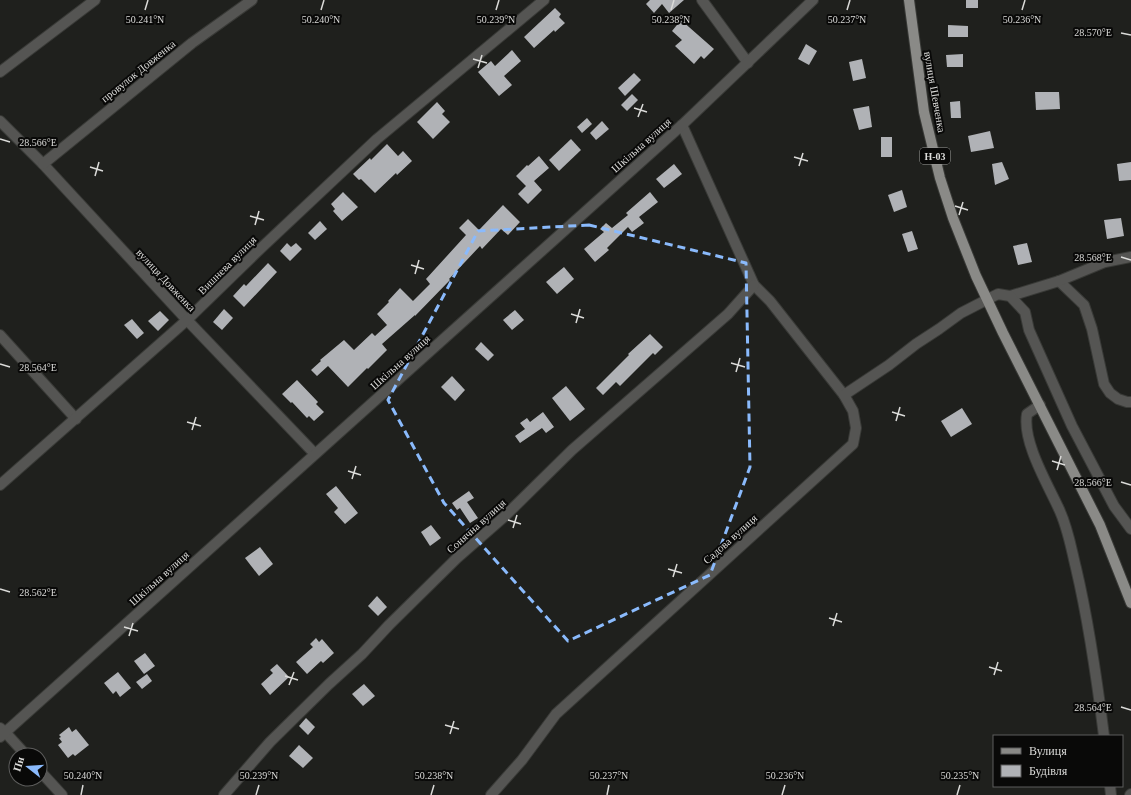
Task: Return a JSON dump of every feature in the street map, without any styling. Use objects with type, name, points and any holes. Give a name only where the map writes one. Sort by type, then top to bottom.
[{"type":"main road","name":"вулиця Шевченка","points":[[908,0],[924,112],[940,178],[952,218],[987,299]]},
{"type":"main road","name":"Н-03","points":[[987,299],[1100,525],[1131,603]]},
{"type":"street","points":[[0,72],[95,0]]},
{"type":"street","name":"провулок Довженка","points":[[43,164],[192,42],[252,0]]},
{"type":"street","name":"Вишнева вулиця","points":[[0,484],[76,419],[187,320],[376,139],[544,0]]},
{"type":"street","points":[[702,0],[748,63]]},
{"type":"street","name":"Шкільна вулиця","points":[[2,732],[316,454],[682,125],[813,0]]},
{"type":"street","name":"вулиця Довженка","points":[[0,121],[43,164],[187,320],[316,454]]},
{"type":"street","points":[[682,125],[754,285]]},
{"type":"street","points":[[844,395],[889,365],[961,312],[987,299],[998,294],[1010,296],[1059,281],[1105,262],[1131,257]]},
{"type":"street","points":[[1059,281],[1084,305],[1092,329],[1104,384],[1110,393],[1118,399],[1131,402]]},
{"type":"street","name":"Садова вулиця","points":[[491,795],[522,760],[556,714],[853,444],[856,428],[852,411],[844,395],[770,301],[754,285]]},
{"type":"street","name":"Сонячна вулиця","points":[[224,795],[270,742],[362,654],[389,625],[457,558],[505,516],[572,450],[728,314],[754,285]]},
{"type":"street","points":[[1010,296],[1025,312],[1029,330],[1072,426],[1114,506],[1131,529]]},
{"type":"street","points":[[0,335],[76,419]]},
{"type":"street","points":[[1040,406],[1027,414],[1026,421],[1033,453],[1064,520],[1083,595],[1104,735]]},
{"type":"street","points":[[2,732],[18,747]]},
{"type":"street","points":[[48,780],[62,795]]},
{"type":"highlighted area","points":[[589,225],[746,263],[750,467],[710,575],[568,641],[444,503],[388,400],[478,231]]},
{"type":"building","points":[[650,0],[684,0],[669,13],[662,4],[654,13],[646,4]]},
{"type":"building","points":[[966,0],[978,0],[978,8],[966,8]]},
{"type":"building","points":[[555,8],[561,14],[559,17],[565,23],[555,32],[554,30],[534,48],[524,37]]},
{"type":"building","points":[[681,20],[714,49],[704,59],[701,56],[694,64],[675,46],[682,40],[672,31]]},
{"type":"building","points":[[948,25],[968,26],[968,37],[948,37]]},
{"type":"building","points":[[806,44],[817,51],[809,65],[798,59]]},
{"type":"building","points":[[512,50],[521,61],[504,76],[512,85],[499,96],[478,72],[491,61],[495,66]]},
{"type":"building","points":[[963,54],[963,67],[947,67],[946,55]]},
{"type":"building","points":[[862,59],[866,78],[853,81],[849,62]]},
{"type":"building","points":[[634,73],[641,80],[625,96],[618,88]]},
{"type":"building","points":[[1035,92],[1059,92],[1060,109],[1036,110]]},
{"type":"building","points":[[632,94],[638,100],[627,111],[621,105]]},
{"type":"building","points":[[960,101],[961,118],[951,118],[950,102]]},
{"type":"building","points":[[437,102],[445,111],[442,114],[450,122],[433,139],[417,122]]},
{"type":"building","points":[[869,106],[872,127],[859,130],[853,109]]},
{"type":"building","points":[[587,118],[592,124],[582,133],[577,127]]},
{"type":"building","points":[[602,121],[609,129],[596,140],[590,133]]},
{"type":"building","points":[[990,131],[994,148],[971,152],[968,136]]},
{"type":"building","points":[[881,137],[892,137],[892,157],[881,157]]},
{"type":"building","points":[[571,139],[581,150],[559,171],[549,160]]},
{"type":"building","points":[[387,144],[398,156],[403,151],[412,161],[397,175],[396,173],[375,193],[361,179],[359,180],[353,174],[370,158],[371,160]]},
{"type":"building","points":[[539,156],[549,168],[534,181],[542,190],[528,204],[518,194],[526,186],[516,176]]},
{"type":"building","points":[[1002,162],[1009,179],[995,185],[992,164]]},
{"type":"building","points":[[1131,162],[1131,180],[1119,181],[1117,164]]},
{"type":"building","points":[[674,164],[682,174],[664,188],[656,179]]},
{"type":"building","points":[[902,190],[907,207],[894,212],[888,195]]},
{"type":"building","points":[[343,192],[358,207],[342,221],[333,211],[335,209],[331,204]]},
{"type":"building","points":[[650,192],[658,202],[639,217],[644,223],[632,232],[628,227],[607,248],[609,250],[595,262],[584,249],[604,232],[600,229],[606,223],[612,228],[628,215],[626,213]]},
{"type":"building","points":[[503,205],[520,222],[508,235],[501,229],[482,249],[480,246],[415,316],[382,344],[387,350],[348,387],[328,366],[317,376],[311,370],[321,361],[320,360],[344,340],[354,350],[372,333],[375,336],[387,325],[377,314],[400,288],[413,301],[430,284],[426,279],[466,235],[459,228],[468,219],[479,230]]},
{"type":"building","points":[[1121,218],[1124,236],[1107,239],[1104,220]]},
{"type":"building","points":[[320,221],[327,229],[315,240],[308,233]]},
{"type":"building","points":[[912,231],[918,249],[908,252],[902,234]]},
{"type":"building","points":[[287,243],[291,247],[296,243],[302,249],[290,261],[280,251]]},
{"type":"building","points":[[1027,243],[1032,262],[1018,265],[1013,246]]},
{"type":"building","points":[[268,263],[277,272],[244,307],[233,296],[244,284],[246,286]]},
{"type":"building","points":[[564,267],[574,279],[557,294],[546,282]]},
{"type":"building","points":[[224,309],[233,318],[222,330],[213,322]]},
{"type":"building","points":[[515,310],[524,320],[512,330],[503,320]]},
{"type":"building","points":[[160,311],[169,320],[158,331],[148,321]]},
{"type":"building","points":[[132,319],[144,333],[137,339],[124,325]]},
{"type":"building","points":[[650,334],[663,347],[655,355],[653,353],[620,386],[616,382],[603,395],[596,388],[629,355],[628,354]]},
{"type":"building","points":[[481,342],[494,355],[488,361],[475,349]]},
{"type":"building","points":[[452,376],[465,390],[455,401],[441,387]]},
{"type":"building","points":[[297,380],[318,402],[316,404],[324,412],[314,421],[309,416],[307,418],[282,394]]},
{"type":"building","points":[[566,386],[585,409],[570,421],[552,398]]},
{"type":"building","points":[[962,408],[972,424],[951,437],[941,421]]},
{"type":"building","points":[[543,412],[554,427],[546,433],[542,428],[520,443],[515,436],[525,429],[520,423],[527,418],[530,422]]},
{"type":"building","points":[[336,486],[358,513],[345,524],[334,512],[338,508],[326,494]]},
{"type":"building","points":[[469,491],[474,498],[467,502],[478,518],[470,523],[460,508],[457,510],[452,503]]},
{"type":"building","points":[[431,525],[441,538],[430,546],[421,532]]},
{"type":"building","points":[[260,547],[273,564],[259,576],[245,558]]},
{"type":"building","points":[[377,596],[387,607],[378,616],[368,606]]},
{"type":"building","points":[[316,638],[319,642],[322,639],[334,653],[323,663],[321,661],[307,674],[296,662],[313,647],[310,644]]},
{"type":"building","points":[[145,653],[155,666],[144,674],[134,661]]},
{"type":"building","points":[[277,664],[289,677],[270,695],[261,684],[273,673],[270,670]]},
{"type":"building","points":[[118,672],[131,688],[120,697],[116,691],[113,694],[104,683]]},
{"type":"building","points":[[147,674],[152,681],[142,689],[136,682]]},
{"type":"building","points":[[364,684],[375,696],[363,706],[352,694]]},
{"type":"building","points":[[306,718],[315,727],[308,735],[299,726]]},
{"type":"building","points":[[69,727],[72,732],[76,729],[89,745],[75,756],[73,754],[68,758],[58,745],[62,742],[59,735]]},
{"type":"building","points":[[299,745],[313,758],[303,768],[289,756]]}]
